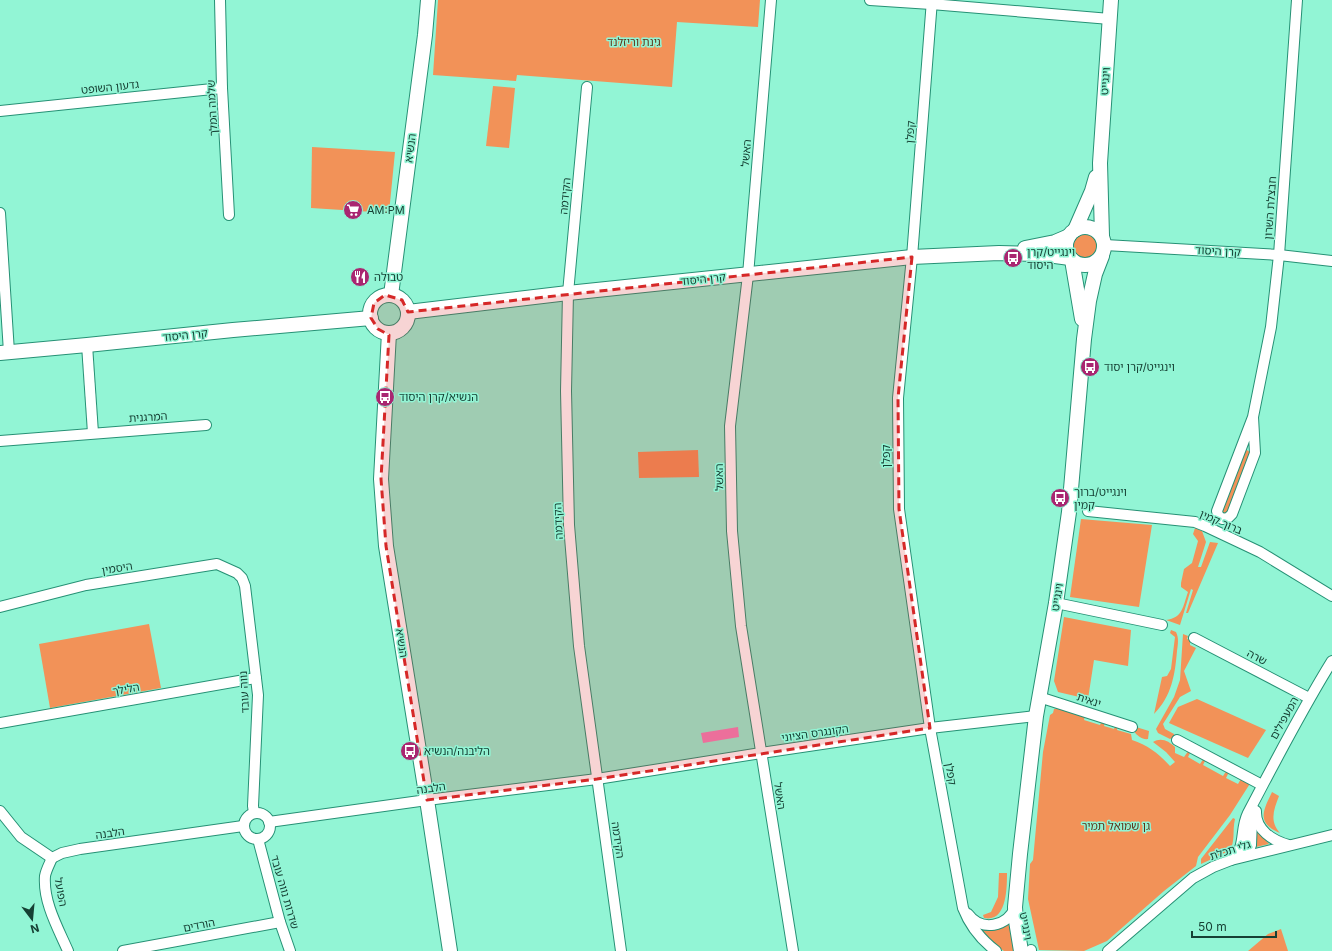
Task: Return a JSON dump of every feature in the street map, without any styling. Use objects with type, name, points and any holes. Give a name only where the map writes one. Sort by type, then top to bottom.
[{"type":"street","name":"שלמה המלך","points":[[220,0],[222,88],[229,214]]},
{"type":"street","name":"הנשיא","points":[[391,295],[425,34],[428,0]]},
{"type":"street","name":"האשל","points":[[771,0],[748,275],[730,426],[732,531],[741,626],[793,951]]},
{"type":"street","points":[[870,0],[931,2],[1110,19]]},
{"type":"street","name":"וינגייט","points":[[1029,951],[1016,921],[1015,906],[1036,716],[1056,603],[1069,512],[1084,339],[1089,301],[1103,246],[1100,163],[1111,0]]},
{"type":"street","name":"חבצלת השרון","points":[[1253,417],[1255,453],[1232,514],[1228,518],[1222,519],[1218,515],[1217,511],[1253,417],[1271,327],[1279,255],[1297,0]]},
{"type":"street","name":"קפלן","points":[[931,2],[912,257],[898,398],[899,509],[930,728],[963,908],[975,931],[986,944],[996,951]]},
{"type":"street","name":"הקידמה","points":[[587,87],[568,293],[566,391],[569,525],[579,646],[621,951]]},
{"type":"street","name":"גדעון השופט","points":[[0,111],[222,88]]},
{"type":"street","name":"וינגייט","points":[[1072,233],[1092,191],[1100,163]]},
{"type":"street","points":[[0,213],[4,353]]},
{"type":"street","points":[[1083,227],[1094,229],[1103,246],[1098,261],[1087,265],[1076,263],[1071,259],[1066,247],[1072,233],[1083,227]]},
{"type":"street","name":"קרן היסוד","points":[[999,253],[1055,242],[1072,233]]},
{"type":"street","name":"קרן היסוד","points":[[1103,246],[1279,255],[1332,260]]},
{"type":"street","name":"קרן היסוד","points":[[408,312],[568,293],[912,257],[999,253],[1040,254],[1071,259]]},
{"type":"street","name":"וינגייט","points":[[1071,259],[1080,304],[1084,339]]},
{"type":"street","points":[[385,295],[391,295],[402,300],[406,305],[408,312],[406,323],[396,332],[389,333],[378,329],[371,318],[371,309],[374,303],[385,295]]},
{"type":"street","name":"קרן היסוד","points":[[4,353],[371,318]]},
{"type":"street","name":"הנשיא","points":[[389,333],[381,479],[386,546],[450,951]]},
{"type":"street","points":[[87,346],[93,433]]},
{"type":"street","name":"המרגנית","points":[[0,440],[206,424]]},
{"type":"street","name":"ברוך קמין","points":[[1088,511],[1195,522],[1260,552],[1332,596]]},
{"type":"street","name":"היסמין","points":[[0,607],[86,585],[217,564],[237,573]]},
{"type":"street","name":"נווה עובד","points":[[237,573],[242,578],[244,586],[258,695],[252,806],[254,813]]},
{"type":"street","points":[[1056,603],[1162,625]]},
{"type":"street","name":"שרה","points":[[1194,638],[1309,698]]},
{"type":"street","name":"המעפילים","points":[[1236,859],[1241,848],[1242,828],[1244,822],[1309,698],[1332,661]]},
{"type":"street","name":"הלילך","points":[[0,724],[256,678]]},
{"type":"street","name":"ינאית","points":[[1039,697],[1132,726]]},
{"type":"street","name":"הקונגרס הציוני","points":[[597,779],[930,728],[1036,716]]},
{"type":"street","points":[[1177,740],[1261,787]]},
{"type":"street","name":"הלבנה","points":[[270,822],[427,800],[597,779]]},
{"type":"street","name":"המעפילים","points":[[1236,859],[1249,851],[1251,845],[1252,819],[1261,787]]},
{"type":"street","name":"המעפילים","points":[[1257,800],[1256,815],[1257,822],[1261,829],[1275,841],[1289,845]]},
{"type":"street","points":[[0,811],[21,837],[52,858]]},
{"type":"street","points":[[254,813],[265,815],[270,822],[270,829],[265,836],[254,839],[247,835],[244,826],[246,818],[254,813]]},
{"type":"street","name":"הלבנה","points":[[52,858],[62,853],[80,849],[244,826]]},
{"type":"street","name":"גלי תכלת","points":[[1109,950],[1193,878],[1213,867],[1236,859],[1332,835]]},
{"type":"street","name":"שדרות נווה עובד","points":[[258,839],[280,922],[290,951]]},
{"type":"street","name":"וינגייט","points":[[1020,854],[1021,898],[1029,951]]},
{"type":"street","name":"הפועל","points":[[52,858],[45,875],[47,895],[54,921],[68,951]]},
{"type":"street","points":[[963,908],[975,922],[986,925],[999,924],[1007,919],[1012,914],[1015,906]]},
{"type":"street","name":"הורדים","points":[[124,951],[280,922]]},
{"type":"highlighted area","points":[[912,257],[898,398],[899,509],[930,728],[597,779],[427,800],[386,546],[381,479],[389,335],[378,329],[371,318],[374,303],[385,295],[402,300],[408,312]]},
{"type":"green space","name":"גינת וריזלנד","points":[[438,0],[760,0],[758,27],[677,22],[672,87],[517,75],[516,81],[433,75]]},
{"type":"green space","points":[[493,86],[515,88],[509,148],[486,146]]},
{"type":"green space","points":[[312,147],[395,152],[389,213],[311,208]]},
{"type":"green space","points":[[1086,231],[1096,235],[1100,245],[1096,255],[1086,259],[1076,255],[1072,245],[1076,235]]},
{"type":"green space","points":[[698,450],[699,477],[639,478],[638,452]]},
{"type":"green space","points":[[1247,450],[1251,453],[1228,513],[1222,514],[1221,509],[1245,451]]},
{"type":"green space","points":[[1081,519],[1152,525],[1139,607],[1070,597]]},
{"type":"green space","points":[[1195,528],[1202,531],[1206,542],[1198,567],[1201,567],[1210,542],[1218,543],[1188,613],[1186,613],[1193,590],[1191,589],[1180,625],[1166,620],[1172,619],[1179,614],[1182,610],[1188,592],[1181,587],[1181,583],[1184,569],[1192,563],[1198,541],[1193,534]]},
{"type":"green space","points":[[1064,617],[1131,630],[1128,666],[1094,660],[1088,699],[1058,692],[1054,681]]},
{"type":"green space","points":[[149,624],[161,688],[50,708],[39,644]]},
{"type":"green space","points":[[1171,630],[1176,632],[1178,639],[1174,676],[1165,700],[1154,714],[1162,677],[1167,676],[1171,669],[1175,637],[1170,633]]},
{"type":"green space","points":[[1183,634],[1188,636],[1187,639],[1190,640],[1190,645],[1196,648],[1184,671],[1191,691],[1180,697],[1163,724],[1165,729],[1174,734],[1174,737],[1170,739],[1158,733],[1156,729],[1174,697],[1180,680]]},
{"type":"green space","points":[[1197,699],[1266,730],[1248,758],[1169,723],[1178,707]]},
{"type":"green space","name":"גן שמואל תמיר","points":[[1059,708],[1085,716],[1084,720],[1100,725],[1102,721],[1105,722],[1104,726],[1114,729],[1116,724],[1118,725],[1117,730],[1131,734],[1132,740],[1153,750],[1170,766],[1175,762],[1166,752],[1153,742],[1159,740],[1168,741],[1175,747],[1175,753],[1184,757],[1189,750],[1191,751],[1188,757],[1200,764],[1204,758],[1206,759],[1203,765],[1223,776],[1227,770],[1229,772],[1226,778],[1238,784],[1242,777],[1251,782],[1230,815],[1198,857],[1196,866],[1164,891],[1107,941],[1084,951],[1039,950],[1028,899],[1030,864],[1033,860],[1043,752],[1050,715],[1053,713],[1054,709]]},
{"type":"green space","points":[[1136,727],[1149,731],[1148,739],[1142,738],[1134,731]]},
{"type":"green space","points":[[1272,792],[1279,796],[1274,810],[1274,824],[1280,833],[1267,825],[1264,816],[1266,805]]},
{"type":"green space","points":[[1233,818],[1235,819],[1233,840],[1229,851],[1201,864],[1201,859]]},
{"type":"green space","points":[[1256,832],[1259,832],[1269,844],[1256,847]]},
{"type":"green space","points":[[999,873],[1007,873],[1007,887],[1004,903],[997,915],[992,918],[984,918],[983,915],[991,912],[998,897]]},
{"type":"green space","points":[[1009,921],[1018,951],[1004,951],[984,937],[979,928]]},
{"type":"green space","points":[[1281,929],[1288,951],[1248,951],[1268,934]]},
{"type":"shaded area","points":[[738,727],[739,737],[703,743],[701,733]]},
{"type":"place","name":"AM:PM","points":[[353,210]]},
{"type":"place","name":"וינגייט/קרן היסוד","points":[[1013,258]]},
{"type":"place","name":"טבולה","points":[[360,277]]},
{"type":"place","name":"וינגייט/קרן יסוד","points":[[1090,367]]},
{"type":"place","name":"הנשיא/קרן היסוד","points":[[385,397]]},
{"type":"place","name":"וינגייט/ברוך קמין","points":[[1060,498]]},
{"type":"place","name":"הליבנה/הנשיא","points":[[410,751]]}]
